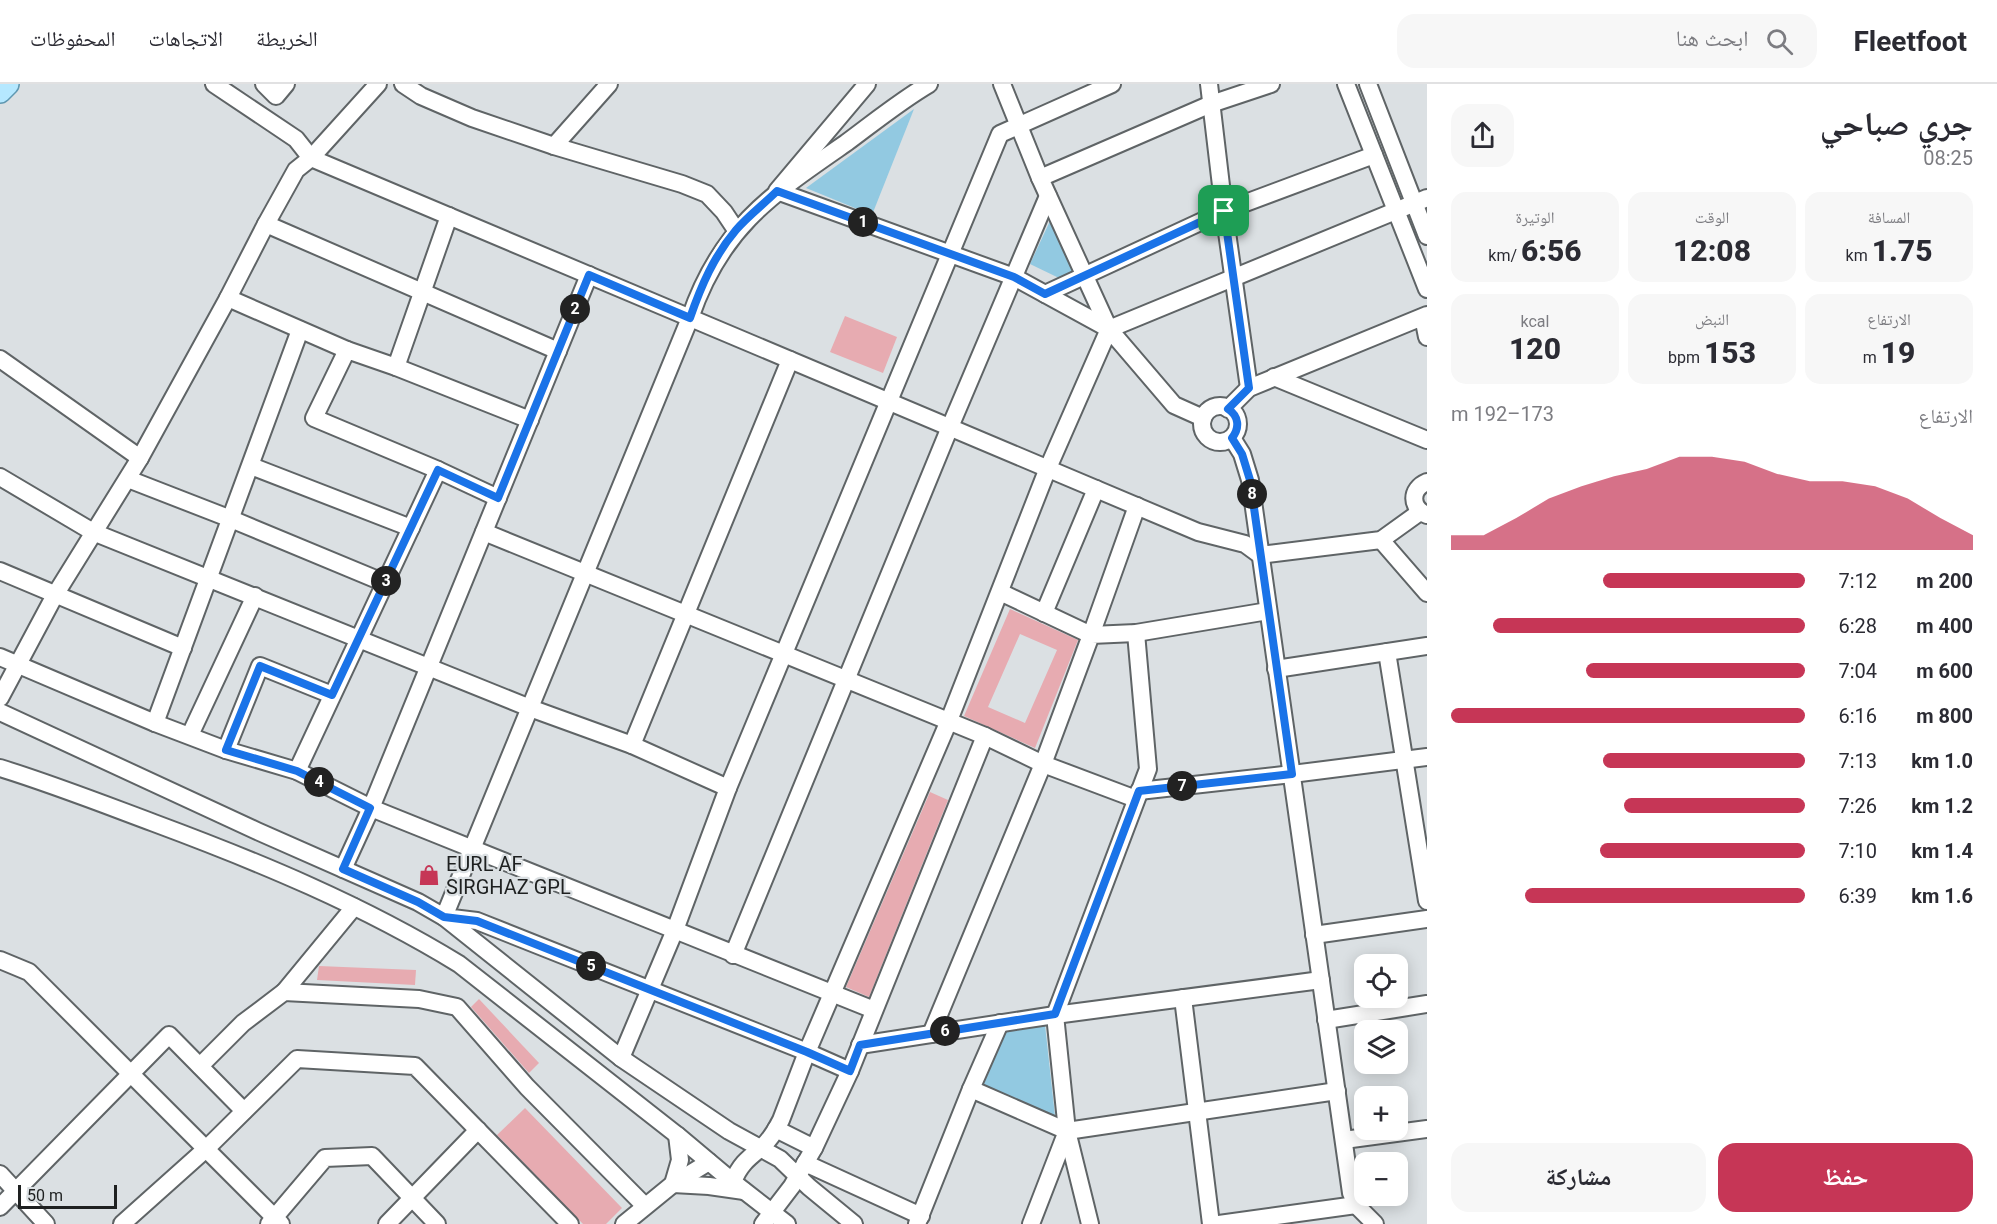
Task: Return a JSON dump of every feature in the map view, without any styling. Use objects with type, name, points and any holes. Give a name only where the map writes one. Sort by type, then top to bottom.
[{"type":"main road","points":[[0,92],[8,84]]},
{"type":"street","points":[[214,84],[296,139],[311,158],[1198,532],[1245,544],[1260,555],[1382,540],[1423,513],[1414,502],[1414,496],[1419,486],[1427,482]]},
{"type":"street","points":[[264,84],[276,96],[285,84]]},
{"type":"street","points":[[0,698],[55,595],[140,458],[296,170],[311,158],[378,84]]},
{"type":"street","points":[[403,84],[421,96],[472,118],[554,146],[682,184],[707,194],[724,212],[736,230]]},
{"type":"street","points":[[554,146],[609,84]]},
{"type":"street","points":[[444,917],[699,292],[713,263],[736,230],[777,191],[867,84]]},
{"type":"street","points":[[777,191],[929,84]]},
{"type":"street","points":[[1002,84],[1040,178],[1109,328],[1174,405],[1203,418]]},
{"type":"street","points":[[621,1058],[675,930],[728,788],[1000,134],[1112,84]]},
{"type":"street","points":[[1209,84],[1249,388]]},
{"type":"street","points":[[1040,178],[1211,104],[1271,84]]},
{"type":"street","points":[[1346,84],[1427,289]]},
{"type":"street","points":[[1368,84],[1421,201],[1427,236]]},
{"type":"street","points":[[1045,294],[1224,211],[1374,155]]},
{"type":"street","points":[[777,191],[1014,277],[1109,328]]},
{"type":"street","points":[[734,955],[950,427],[1048,196]]},
{"type":"street","points":[[753,1224],[751,1204],[742,1189],[743,1162],[761,1148],[776,1129],[948,723],[1048,468],[1109,328],[1421,201]]},
{"type":"street","points":[[396,367],[449,216]]},
{"type":"street","points":[[266,224],[558,351]]},
{"type":"street","points":[[343,869],[589,275]]},
{"type":"street","points":[[228,298],[347,350],[530,420]]},
{"type":"street","points":[[1228,409],[1249,388],[1425,316],[1427,337]]},
{"type":"street","points":[[155,723],[300,330]]},
{"type":"street","points":[[347,350],[314,418],[498,498]]},
{"type":"street","points":[[0,360],[140,458]]},
{"type":"street","points":[[632,745],[790,360]]},
{"type":"street","points":[[1274,377],[1427,440]]},
{"type":"street","points":[[1216,407],[1228,409],[1233,412],[1238,422],[1232,438],[1221,442],[1210,439],[1203,429],[1203,418],[1216,407]]},
{"type":"street","points":[[1232,438],[1242,454],[1250,480],[1336,1091],[1354,1200]]},
{"type":"street","points":[[251,466],[411,528]]},
{"type":"street","points":[[297,771],[438,470]]},
{"type":"street","points":[[0,477],[93,532],[530,708],[632,745],[728,788]]},
{"type":"street","points":[[128,479],[385,583]]},
{"type":"street","points":[[1044,613],[1096,489]]},
{"type":"street","points":[[931,1034],[1043,764],[1137,506]]},
{"type":"street","points":[[484,531],[948,723],[985,736],[1043,764],[1138,795],[1427,757]]},
{"type":"street","points":[[1382,540],[1427,593]]},
{"type":"street","points":[[0,571],[183,648]]},
{"type":"street","points":[[1000,592],[1091,635],[1136,633],[1268,611]]},
{"type":"street","points":[[190,735],[255,596]]},
{"type":"street","points":[[1090,1224],[1067,1131],[1055,1014],[1148,769],[1136,633]]},
{"type":"street","points":[[1276,669],[1427,646]]},
{"type":"street","points":[[1387,652],[1404,760],[1423,851],[1427,901]]},
{"type":"street","points":[[0,657],[155,723],[226,750],[297,771],[370,808],[874,1010]]},
{"type":"street","points":[[226,750],[260,666],[332,695]]},
{"type":"street","points":[[0,712],[418,902],[444,917],[621,1058],[729,1131],[801,1169],[919,1220],[1000,1023]]},
{"type":"street","points":[[768,1218],[787,1195],[814,1148],[850,1071],[985,736]]},
{"type":"street","points":[[0,768],[245,856],[426,943],[459,964],[677,1135],[742,1189],[768,1218],[787,1224]]},
{"type":"street","points":[[200,1066],[243,1023],[284,992],[354,907]]},
{"type":"street","points":[[444,917],[477,921],[850,1071]]},
{"type":"street","points":[[1314,935],[1427,919]]},
{"type":"street","points":[[0,960],[29,972],[207,1148],[275,1222],[325,1158],[372,1156],[437,1224]]},
{"type":"street","points":[[860,1045],[1055,1014],[1321,981]]},
{"type":"street","points":[[284,992],[419,999],[457,1007],[527,1087],[645,1206]]},
{"type":"street","points":[[1184,998],[1210,1224]]},
{"type":"street","points":[[1326,1020],[1427,1004]]},
{"type":"street","points":[[0,1207],[169,1035],[244,1111]]},
{"type":"street","points":[[122,1224],[207,1148],[297,1059],[415,1066],[570,1224]]},
{"type":"street","points":[[971,1089],[1067,1131],[1336,1091]]},
{"type":"street","points":[[776,1129],[814,1148]]},
{"type":"street","points":[[1344,1140],[1427,1129]]},
{"type":"street","points":[[387,1224],[478,1130]]},
{"type":"street","points":[[1031,1224],[1067,1131]]},
{"type":"street","points":[[673,1184],[680,1160],[677,1135]]},
{"type":"street","points":[[624,1224],[673,1184],[709,1162]]},
{"type":"street","points":[[801,1169],[854,1224]]},
{"type":"street","points":[[0,1174],[46,1224]]},
{"type":"street","points":[[673,1184],[742,1189]]},
{"type":"street","points":[[1219,1224],[1275,1220],[1354,1205]]},
{"type":"street","points":[[1357,1206],[1375,1224]]},
{"type":"shaded area","points":[[914,109],[872,215],[806,188]]},
{"type":"shaded area","points":[[1050,221],[1075,270],[1061,279],[1030,264]]},
{"type":"shaded area","points":[[1045,1025],[1055,1116],[982,1088],[1007,1030]]},
{"type":"building","points":[[845,316],[897,337],[883,373],[830,352]]},
{"type":"building","points":[[1010,609],[1078,640],[1035,748],[964,716]],"holes":[[[1020,634],[1057,650],[1025,723],[988,707]]]},
{"type":"building","points":[[930,792],[948,800],[869,997],[846,987]]},
{"type":"building","points":[[319,966],[416,970],[415,985],[317,980]]},
{"type":"building","points":[[479,999],[539,1063],[529,1073],[471,1007]]},
{"type":"building","points":[[525,1108],[622,1208],[606,1224],[583,1224],[497,1135]]},
{"type":"place","name":"EURL AF SIRGHAZ GPL","points":[[429,875]]},
{"type":"route","points":[[777,191],[1014,277],[1045,294],[1224,211],[1249,388],[1228,409],[1233,412],[1238,422],[1232,438],[1242,454],[1250,480],[1292,774],[1139,791],[1055,1014],[860,1045],[850,1071],[477,921],[444,917],[418,902],[343,869],[370,808],[297,771],[226,750],[260,666],[332,695],[438,470],[498,498],[589,275],[690,318],[713,263],[736,230],[777,191]]}]
